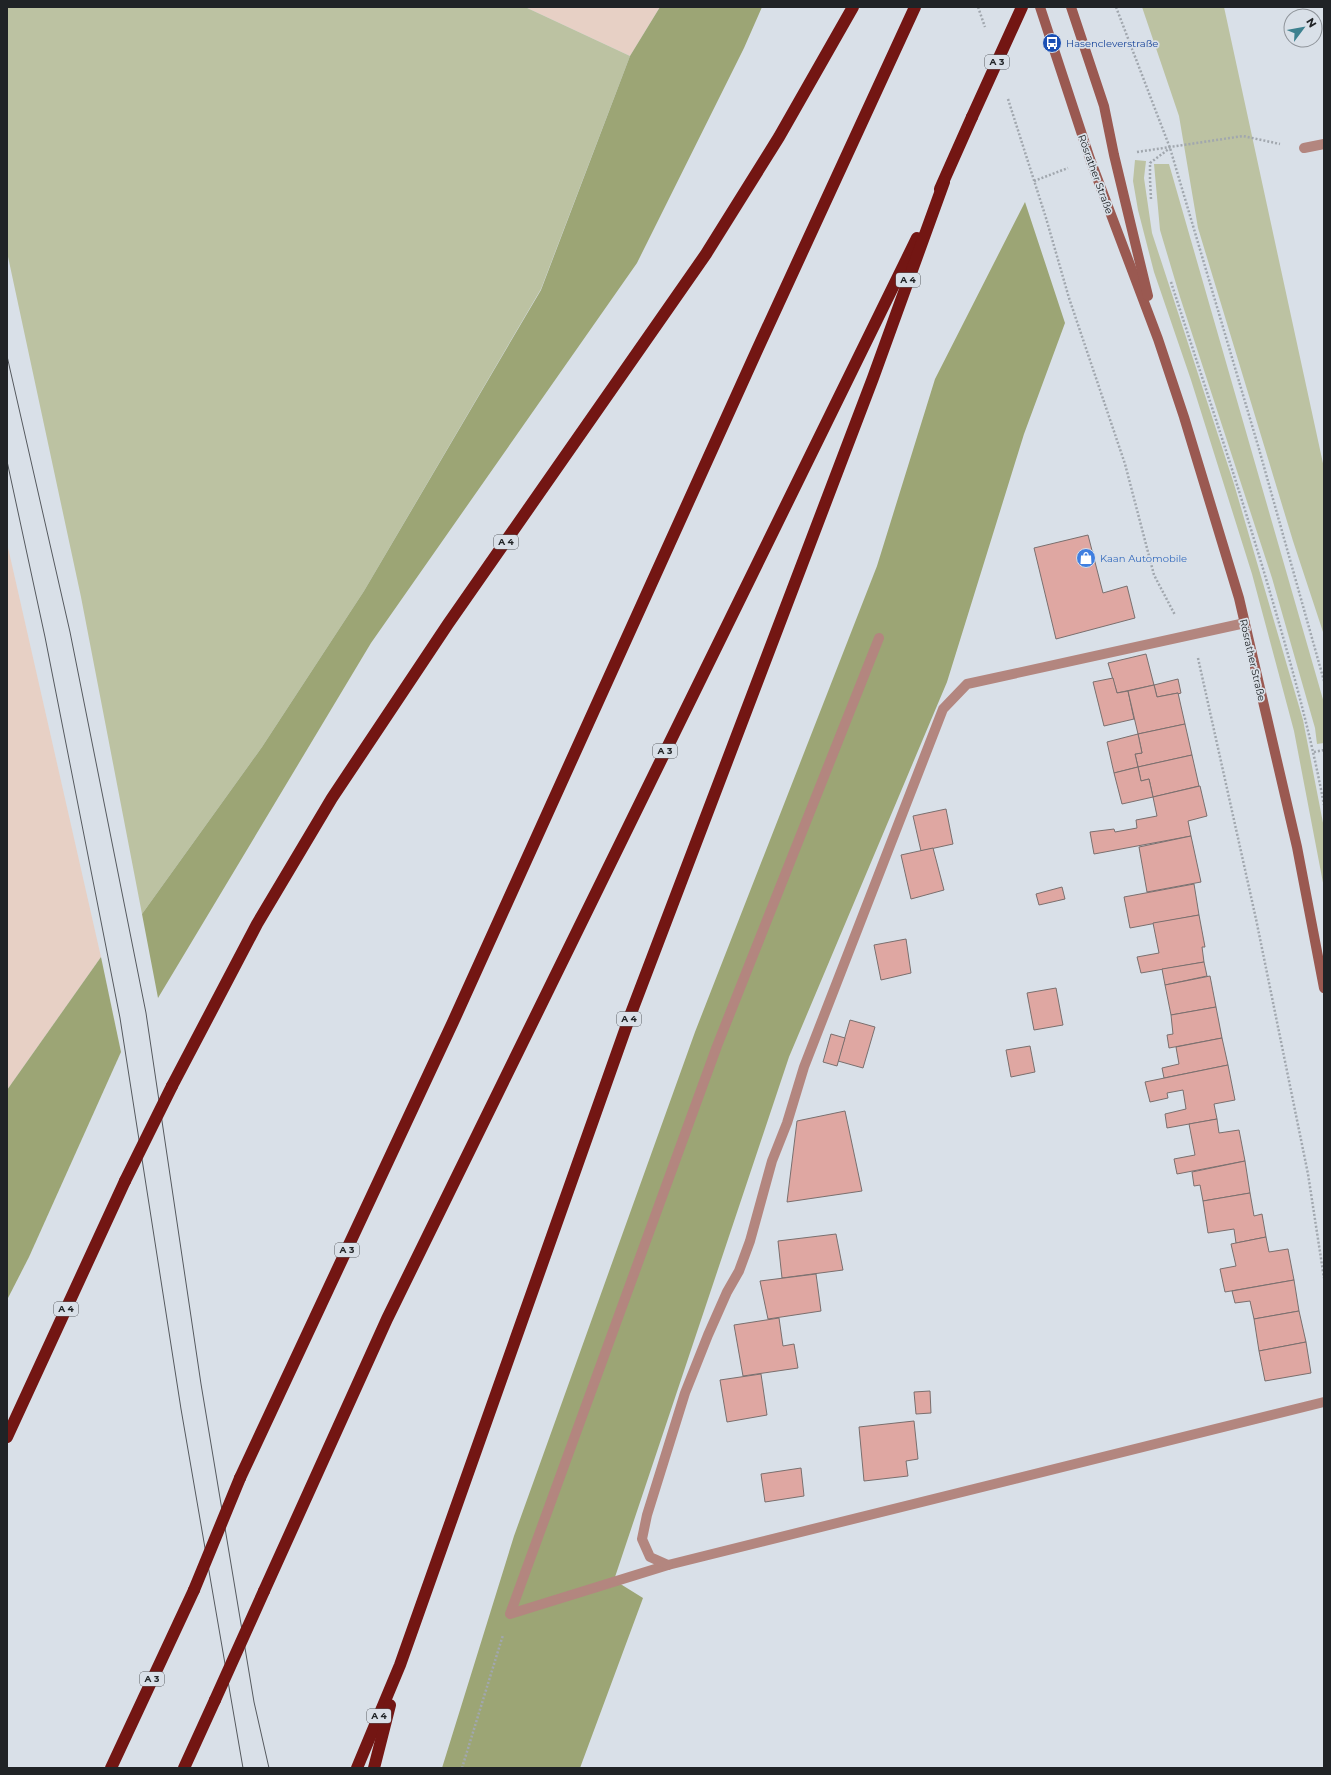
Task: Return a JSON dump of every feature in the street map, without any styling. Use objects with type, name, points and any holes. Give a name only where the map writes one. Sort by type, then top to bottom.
[{"type":"highway","name":"A 4","points":[[7,1437],[125,1181],[172,1086],[257,924],[332,798],[448,624],[706,254],[779,137],[853,7]]},
{"type":"highway","name":"A 3","points":[[111,1768],[194,1590],[240,1478],[453,1022],[748,370],[915,7]]},
{"type":"highway","name":"A 3","points":[[184,1768],[387,1319],[944,182],[1022,7]]},
{"type":"highway","name":"A 4","points":[[357,1768],[400,1665],[630,1016],[873,378],[944,182]]},
{"type":"highway","points":[[374,1768],[400,1665]]},
{"type":"main road","name":"Rösrather Straße","points":[[1040,7],[1090,159],[1158,339],[1239,598],[1297,847],[1324,988]]},
{"type":"main road","name":"Rösrather Straße","points":[[1071,7],[1104,106],[1114,155],[1158,339]]},
{"type":"street","points":[[1304,148],[1324,144]]},
{"type":"street","points":[[668,1565],[650,1557],[642,1539],[646,1515],[685,1393],[726,1292],[742,1264],[750,1241],[772,1161],[787,1123],[804,1067],[943,709],[967,684],[1245,623]]},
{"type":"street","points":[[510,1614],[717,1046],[879,638]]},
{"type":"street","points":[[510,1614],[668,1565],[1324,1402]]},
{"type":"path","points":[[1116,7],[1170,148],[1324,681]]},
{"type":"path","points":[[1114,155],[1170,148],[1243,136],[1304,148]]},
{"type":"path","points":[[1152,206],[1150,163],[1170,148]]},
{"type":"path","points":[[1034,181],[1090,159]]},
{"type":"path","points":[[1170,276],[1250,524],[1291,665],[1314,752],[1324,805]]},
{"type":"path","points":[[1314,752],[1324,750]]},
{"type":"path","points":[[462,1768],[510,1614]]},
{"type":"shaded area","points":[[525,7],[660,7],[630,56]]},
{"type":"shaded area","points":[[7,543],[101,957],[7,1090]]},
{"type":"green space","points":[[7,7],[525,7],[630,56],[541,289],[364,591],[262,747],[142,914],[81,597],[7,252]]},
{"type":"green space","points":[[660,7],[762,7],[744,48],[637,263],[371,643],[158,998],[142,914],[262,747],[364,591],[541,290],[630,56]]},
{"type":"green space","points":[[1142,7],[1224,7],[1324,468],[1324,635],[1293,541],[1198,228],[1179,116]]},
{"type":"green space","points":[[1135,160],[1146,161],[1144,178],[1152,233],[1234,484],[1303,720],[1324,828],[1324,888],[1294,731],[1252,574],[1191,380],[1154,272],[1138,210],[1133,181]]},
{"type":"green space","points":[[1154,164],[1169,164],[1324,703],[1324,743],[1317,744],[1315,728],[1272,578],[1180,297],[1160,230]]},
{"type":"green space","points":[[1025,202],[1065,323],[1024,434],[947,682],[789,1057],[614,1580],[643,1598],[580,1768],[442,1768],[514,1536],[695,1032],[877,566],[935,379]]},
{"type":"green space","points":[[101,957],[121,1052],[29,1257],[7,1300],[7,1090]]},
{"type":"building","points":[[1088,535],[1103,593],[1127,586],[1135,618],[1056,639],[1034,548]]},
{"type":"building","points":[[1146,654],[1154,685],[1117,693],[1108,663]]},
{"type":"building","points":[[1113,678],[1117,693],[1128,691],[1134,719],[1104,726],[1093,682]]},
{"type":"building","points":[[1178,679],[1181,693],[1157,697],[1154,685]]},
{"type":"building","points":[[1154,685],[1157,697],[1178,693],[1185,724],[1138,734],[1128,691]]},
{"type":"building","points":[[1185,724],[1192,755],[1138,767],[1135,754],[1142,753],[1138,734]]},
{"type":"building","points":[[1138,734],[1142,753],[1135,754],[1138,767],[1114,773],[1107,742]]},
{"type":"building","points":[[1192,755],[1199,786],[1153,797],[1149,779],[1141,781],[1138,767]]},
{"type":"building","points":[[1138,767],[1141,781],[1149,779],[1153,797],[1122,804],[1114,773]]},
{"type":"building","points":[[1200,786],[1207,816],[1188,821],[1191,836],[1094,854],[1090,832],[1114,829],[1115,832],[1137,828],[1136,820],[1157,816],[1153,797]]},
{"type":"building","points":[[946,809],[953,844],[921,851],[913,816]]},
{"type":"building","points":[[1191,836],[1201,882],[1147,892],[1139,847]]},
{"type":"building","points":[[933,848],[944,890],[911,899],[901,855]]},
{"type":"building","points":[[1194,884],[1199,915],[1130,928],[1124,897]]},
{"type":"building","points":[[1062,887],[1065,899],[1039,905],[1036,894]]},
{"type":"building","points":[[1199,915],[1205,947],[1202,947],[1204,962],[1141,973],[1137,957],[1159,953],[1153,923]]},
{"type":"building","points":[[906,939],[911,973],[881,980],[874,945]]},
{"type":"building","points":[[1204,962],[1207,976],[1165,985],[1162,969]]},
{"type":"building","points":[[1210,976],[1216,1007],[1171,1015],[1165,985]]},
{"type":"building","points":[[1056,988],[1063,1025],[1034,1030],[1027,993]]},
{"type":"building","points":[[1216,1007],[1222,1038],[1169,1048],[1167,1035],[1173,1034],[1171,1015]]},
{"type":"building","points":[[850,1020],[875,1027],[863,1068],[838,1061]]},
{"type":"building","points":[[831,1034],[845,1038],[837,1066],[823,1062]]},
{"type":"building","points":[[1222,1038],[1228,1065],[1164,1078],[1162,1068],[1179,1064],[1176,1047]]},
{"type":"building","points":[[1030,1046],[1035,1072],[1011,1077],[1006,1050]]},
{"type":"building","points":[[1228,1065],[1235,1100],[1214,1104],[1217,1119],[1167,1128],[1165,1114],[1186,1109],[1183,1090],[1167,1093],[1168,1098],[1150,1102],[1145,1082]]},
{"type":"building","points":[[845,1111],[862,1191],[787,1202],[797,1121]]},
{"type":"building","points":[[1217,1119],[1219,1133],[1239,1130],[1245,1161],[1177,1174],[1174,1159],[1195,1155],[1189,1124]]},
{"type":"building","points":[[1245,1161],[1250,1193],[1203,1201],[1200,1185],[1194,1186],[1192,1172]]},
{"type":"building","points":[[1250,1193],[1254,1216],[1262,1214],[1266,1237],[1236,1243],[1234,1229],[1208,1233],[1203,1201]]},
{"type":"building","points":[[836,1234],[843,1270],[782,1278],[778,1241]]},
{"type":"building","points":[[1266,1237],[1269,1252],[1288,1249],[1294,1280],[1225,1292],[1220,1269],[1236,1266],[1231,1244]]},
{"type":"building","points":[[816,1274],[821,1311],[768,1319],[760,1281]]},
{"type":"building","points":[[1294,1280],[1299,1311],[1254,1319],[1250,1301],[1235,1303],[1232,1291]]},
{"type":"building","points":[[1299,1311],[1306,1342],[1259,1351],[1254,1319]]},
{"type":"building","points":[[779,1318],[783,1346],[794,1344],[798,1368],[743,1376],[734,1325]]},
{"type":"building","points":[[1306,1342],[1311,1373],[1265,1381],[1259,1351]]},
{"type":"building","points":[[761,1374],[767,1415],[727,1422],[720,1380]]},
{"type":"building","points":[[930,1391],[931,1413],[916,1414],[914,1392]]},
{"type":"building","points":[[914,1421],[918,1459],[906,1461],[908,1476],[864,1481],[859,1427]]},
{"type":"building","points":[[801,1468],[804,1496],[765,1502],[761,1474]]},
{"type":"tram line","points":[[7,356],[70,632],[146,1013],[201,1384],[254,1702],[269,1768]]},
{"type":"tram line","points":[[7,461],[45,637],[120,1018],[181,1409],[243,1768]]},
{"type":"place","name":"Hasencleverstraße","points":[[1052,43]]},
{"type":"place","name":"Kaan Automobile","points":[[1086,558]]}]
